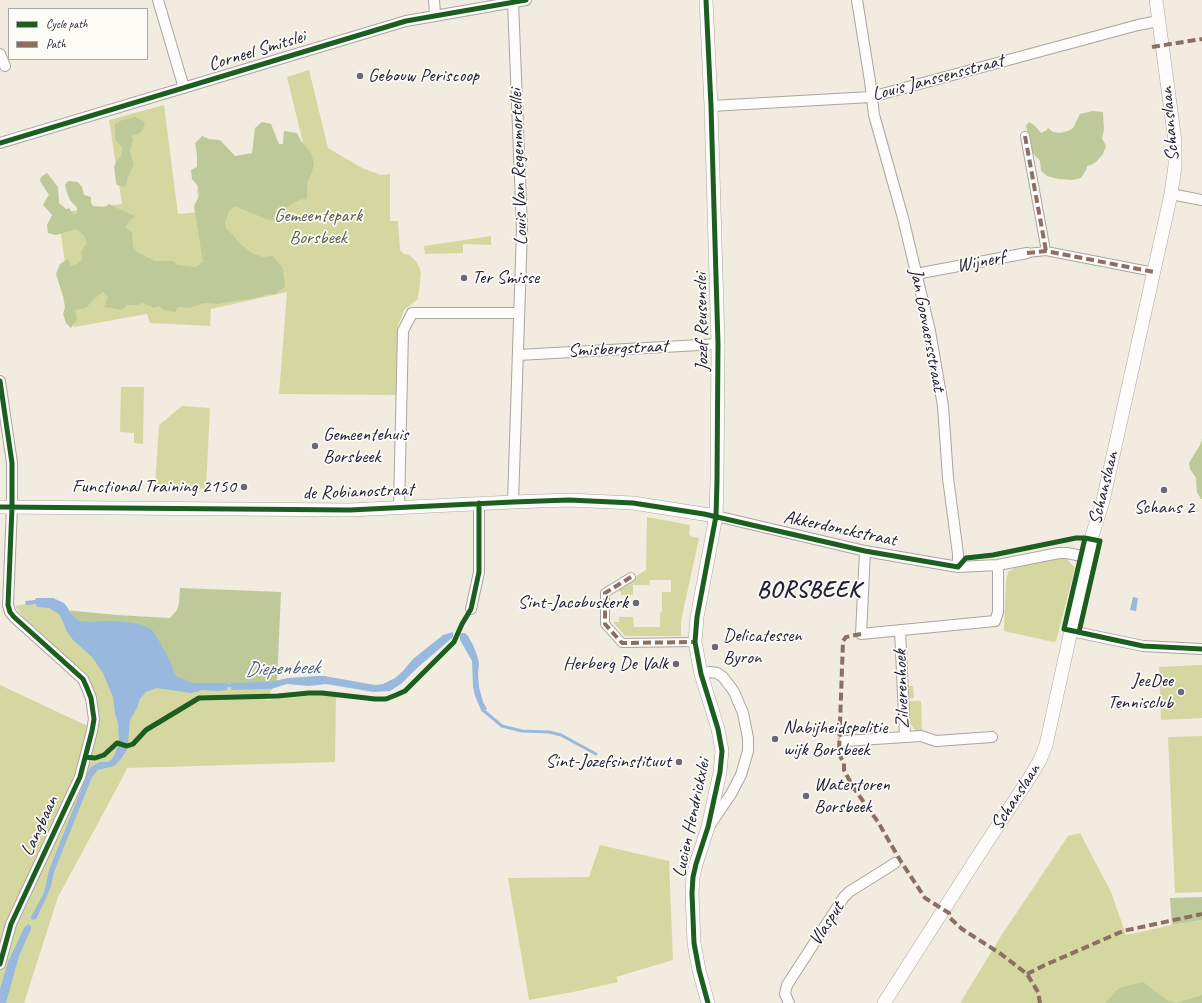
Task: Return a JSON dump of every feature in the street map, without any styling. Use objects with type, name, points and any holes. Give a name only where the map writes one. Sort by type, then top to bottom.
[{"type":"street","points":[[158,0],[184,88]]},
{"type":"street","points":[[434,0],[436,15]]},
{"type":"street","name":"Corneel Smitslei","points":[[0,143],[406,21],[526,0]]},
{"type":"street","name":"Jozef Reusenslei","points":[[695,642],[697,617],[716,516],[718,344],[711,106],[706,0]]},
{"type":"street","name":"Jan Goovaersstraat","points":[[857,0],[874,115],[903,218],[930,331],[943,406],[948,478],[958,554],[958,567]]},
{"type":"street","name":"Schanslaan","points":[[884,1003],[1040,760],[1046,745],[1087,557],[1103,501],[1171,194],[1175,166],[1175,141],[1156,0]]},
{"type":"street","name":"Louis Van Regenmortellei","points":[[513,2],[522,229],[513,502]]},
{"type":"street","name":"Louis Janssensstraat","points":[[711,106],[871,97],[1138,25],[1159,21]]},
{"type":"street","points":[[0,54],[6,66]]},
{"type":"street","points":[[1025,136],[1046,251]]},
{"type":"street","points":[[1171,194],[1202,200]]},
{"type":"street","name":"Wijnerf","points":[[916,274],[1027,253],[1046,251],[1154,272]]},
{"type":"street","points":[[399,507],[403,331],[412,313],[519,313]]},
{"type":"street","name":"Smisbergstraat","points":[[518,355],[618,348],[718,344]]},
{"type":"street","name":"Langbaan","points":[[0,382],[12,463],[6,507],[8,605],[10,612],[14,617],[83,679],[91,698],[94,713],[93,728],[80,777],[11,924],[0,964]]},
{"type":"street","name":"de Robianostraat","points":[[6,507],[342,510],[570,500],[633,503],[716,516]]},
{"type":"street","points":[[471,609],[479,572],[479,503]]},
{"type":"street","name":"Akkerdonckstraat","points":[[716,516],[865,551],[958,567],[998,565],[1059,553],[1087,557]]},
{"type":"street","name":"Zilverenhoek","points":[[865,551],[861,634],[995,621],[998,612],[998,565]]},
{"type":"street","points":[[631,577],[605,593],[605,624],[622,643],[695,642]]},
{"type":"street","name":"Zilverenhoek","points":[[844,741],[905,737],[900,630]]},
{"type":"street","points":[[1071,631],[1143,646],[1202,649]]},
{"type":"street","name":"Lucien Hendrickxlei","points":[[695,642],[701,674],[718,729],[722,751],[720,772],[708,827],[696,864],[692,893],[694,943],[699,970],[708,1003]]},
{"type":"street","name":"Lucien Hendrickxlei","points":[[701,674],[710,672],[717,673],[723,677],[732,689],[743,713],[748,738],[748,751],[741,775],[731,794],[708,827]]},
{"type":"street","points":[[905,737],[921,736],[936,741],[992,737]]},
{"type":"street","name":"Vlasput","points":[[789,1003],[785,994],[786,985],[844,897],[849,892],[895,864]]},
{"type":"green space","name":"Gemeentepark Borsbeek","points":[[309,70],[328,148],[362,168],[381,175],[390,174],[390,221],[398,221],[400,250],[415,260],[421,273],[418,299],[404,310],[398,326],[396,395],[279,394],[287,292],[211,309],[210,326],[150,323],[147,314],[74,327],[58,213],[122,204],[109,120],[164,105],[178,214],[200,212],[197,189],[306,155],[287,77]]},
{"type":"green space","points":[[1093,111],[1103,112],[1104,130],[1102,138],[1106,146],[1103,154],[1096,162],[1087,166],[1081,178],[1072,180],[1047,176],[1041,171],[1040,161],[1032,152],[1026,126],[1029,122],[1041,133],[1048,128],[1053,132],[1060,133],[1073,128],[1080,114]]},
{"type":"green space","points":[[136,117],[145,122],[143,130],[137,135],[133,134],[131,136],[133,138],[130,151],[134,165],[124,187],[117,185],[116,182],[114,166],[122,154],[122,147],[115,139],[115,124],[122,120]]},
{"type":"green space","points":[[262,122],[271,124],[279,144],[283,144],[284,131],[297,133],[301,141],[311,153],[314,163],[307,183],[307,198],[305,200],[301,199],[287,207],[275,209],[281,216],[278,221],[268,220],[235,206],[229,211],[225,221],[225,227],[240,244],[252,253],[263,257],[273,256],[283,269],[285,287],[275,294],[267,294],[260,297],[217,304],[204,303],[189,308],[179,307],[175,312],[164,310],[159,306],[154,308],[143,303],[137,305],[127,305],[122,310],[104,307],[108,297],[103,292],[86,308],[75,310],[77,320],[71,328],[66,323],[63,314],[65,307],[56,274],[60,264],[68,259],[71,266],[82,260],[81,251],[87,243],[84,236],[77,229],[56,235],[48,233],[47,225],[52,215],[43,205],[49,195],[40,181],[41,177],[47,173],[58,187],[59,203],[66,209],[69,208],[74,215],[77,213],[77,208],[70,200],[67,193],[65,185],[68,181],[78,182],[82,187],[84,195],[91,197],[91,203],[93,206],[105,207],[109,204],[135,216],[125,227],[132,232],[133,246],[137,252],[155,261],[174,261],[177,265],[195,267],[203,262],[194,206],[200,194],[197,185],[192,179],[191,170],[197,167],[195,143],[202,136],[209,139],[220,140],[235,156],[252,153],[255,128]]},
{"type":"green space","points":[[491,236],[491,245],[463,244],[463,253],[425,254],[424,246]]},
{"type":"green space","points":[[121,387],[144,387],[143,444],[134,443],[134,433],[120,432]]},
{"type":"green space","points":[[182,406],[210,408],[206,489],[155,487],[159,425]]},
{"type":"green space","points":[[1202,439],[1201,499],[1197,492],[1196,478],[1190,469],[1189,463]]},
{"type":"green space","points":[[647,517],[690,525],[689,534],[692,537],[699,538],[681,621],[681,636],[625,636],[613,622],[619,622],[619,617],[633,617],[634,627],[660,627],[662,592],[671,592],[671,580],[650,580],[649,585],[633,585],[633,595],[621,595],[621,592],[616,589],[646,570]]},
{"type":"green space","points":[[1064,556],[1075,568],[1056,641],[1053,642],[1004,631],[1006,580],[1008,572],[1015,568]]},
{"type":"green space","points":[[180,588],[281,592],[277,683],[232,687],[198,687],[106,647],[65,610],[170,618],[177,610]]},
{"type":"green space","points":[[30,603],[45,603],[196,686],[275,685],[265,700],[321,695],[336,697],[335,762],[127,768],[58,897],[24,1003],[0,1003],[0,685],[97,730],[79,669],[24,618],[15,606]]},
{"type":"green space","name":"JeeDee Tennisclub","points":[[1202,665],[1202,718],[1161,720],[1159,667]]},
{"type":"green space","points":[[906,686],[913,686],[914,698],[907,699]]},
{"type":"green space","points":[[906,701],[921,701],[922,732],[916,731],[909,722]]},
{"type":"green space","points":[[1202,736],[1202,892],[1175,893],[1168,737]]},
{"type":"green space","points":[[1080,833],[1111,892],[1126,935],[1202,920],[1202,1003],[960,1003],[1001,936],[1068,836]]},
{"type":"green space","points":[[600,845],[669,861],[673,960],[616,977],[618,982],[529,1000],[508,878],[589,877]]},
{"type":"green space","points":[[1202,897],[1202,920],[1172,925],[1170,898]]},
{"type":"green space","points":[[1143,982],[1168,1001],[1176,1003],[1105,1003],[1119,988]]},
{"type":"green space","points":[[1202,995],[1202,1003],[1176,1003]]},
{"type":"water","points":[[1133,597],[1138,598],[1136,611],[1130,610]]},
{"type":"water","points":[[36,598],[53,598],[64,603],[70,613],[79,621],[116,621],[140,624],[147,627],[152,630],[157,637],[172,665],[176,676],[192,683],[227,683],[227,690],[203,690],[191,693],[157,688],[146,692],[140,699],[130,720],[128,743],[119,741],[118,723],[115,714],[113,697],[103,673],[92,657],[73,640],[67,632],[59,614],[49,608],[37,607],[36,604],[26,605],[25,601],[35,600]]},
{"type":"water","points":[[453,632],[453,637],[401,684],[390,691],[374,692],[326,684],[309,686],[287,684],[271,689],[231,690],[232,683],[270,682],[288,678],[318,676],[375,685],[383,684],[395,678],[413,659],[443,635]]},
{"type":"water","points":[[465,633],[468,636],[478,658],[479,687],[483,702],[487,709],[482,712],[473,687],[472,661],[460,640],[460,634]]},
{"type":"water","points":[[118,746],[127,748],[120,760],[114,766],[98,770],[92,777],[54,872],[47,896],[36,919],[32,920],[31,917],[44,893],[49,870],[87,773],[91,767],[96,764],[111,760]]},
{"type":"water","points":[[28,924],[31,926],[31,929],[19,956],[6,1003],[0,1003],[0,989],[8,962],[24,928]]},
{"type":"waterway","name":"Diepenbeek","points":[[223,686],[235,685]]},
{"type":"waterway","name":"Diepenbeek","points":[[483,708],[484,711],[502,726],[522,731],[549,732],[561,735],[596,754]]},
{"type":"marked path","points":[[1152,47],[1202,39]]},
{"type":"marked path","points":[[1025,136],[1046,251]]},
{"type":"marked path","points":[[1027,253],[1046,251],[1154,272]]},
{"type":"marked path","points":[[631,577],[605,593],[605,624],[622,643],[695,642]]},
{"type":"marked path","points":[[861,634],[846,637],[843,641],[839,751],[844,763],[844,770],[853,787],[878,822],[900,860],[925,898],[949,913],[950,918],[962,929],[1001,954],[1027,974],[1038,992],[1040,1003]]},
{"type":"marked path","points":[[1027,974],[1123,931],[1202,914]]},
{"type":"cycle path","points":[[0,143],[406,21],[526,0]]},
{"type":"cycle path","points":[[706,0],[711,106],[718,344],[717,481],[716,516],[697,617],[695,642],[701,674],[718,729],[722,751],[720,772],[708,827],[696,864],[692,893],[694,943],[699,970],[708,1003]]},
{"type":"cycle path","points":[[0,381],[12,463],[12,507],[8,605],[10,612],[14,617],[83,679],[91,698],[94,719],[80,777],[11,924],[0,964]]},
{"type":"cycle path","points":[[0,507],[350,510],[569,500],[633,503],[704,514],[865,551],[958,567],[966,558],[993,555],[1076,538],[1085,538],[1100,541],[1079,632]]},
{"type":"cycle path","points":[[85,757],[95,758],[104,755],[117,743],[127,746],[133,744],[146,730],[199,698],[278,696],[322,693],[386,699],[405,691],[454,642],[471,609],[479,572],[479,503]]},
{"type":"cycle path","points":[[1085,538],[1064,629],[1143,646],[1202,649]]},
{"type":"place","name":"Gebouw Periscoop","points":[[360,76]]},
{"type":"place","name":"Ter Smisse","points":[[464,278]]},
{"type":"place","name":"Gemeentehuis Borsbeek","points":[[315,446]]},
{"type":"place","name":"Functional Training 2150","points":[[244,487]]},
{"type":"place","name":"Schans 2","points":[[1164,490]]},
{"type":"place","name":"Sint-Jacobuskerk","points":[[636,603]]},
{"type":"place","name":"Delicatessen Byron","points":[[715,647]]},
{"type":"place","name":"Herberg De Valk","points":[[676,664]]},
{"type":"place","name":"JeeDee Tennisclub","points":[[1181,692]]},
{"type":"place","name":"Nabijheidspolitie wijk Borsbeek","points":[[775,739]]},
{"type":"place","name":"Sint-Jozefsinstituut","points":[[679,762]]},
{"type":"place","name":"Watertoren Borsbeek","points":[[806,796]]},
{"type":"district","name":"BORSBEEK","points":[[809,591]]}]
